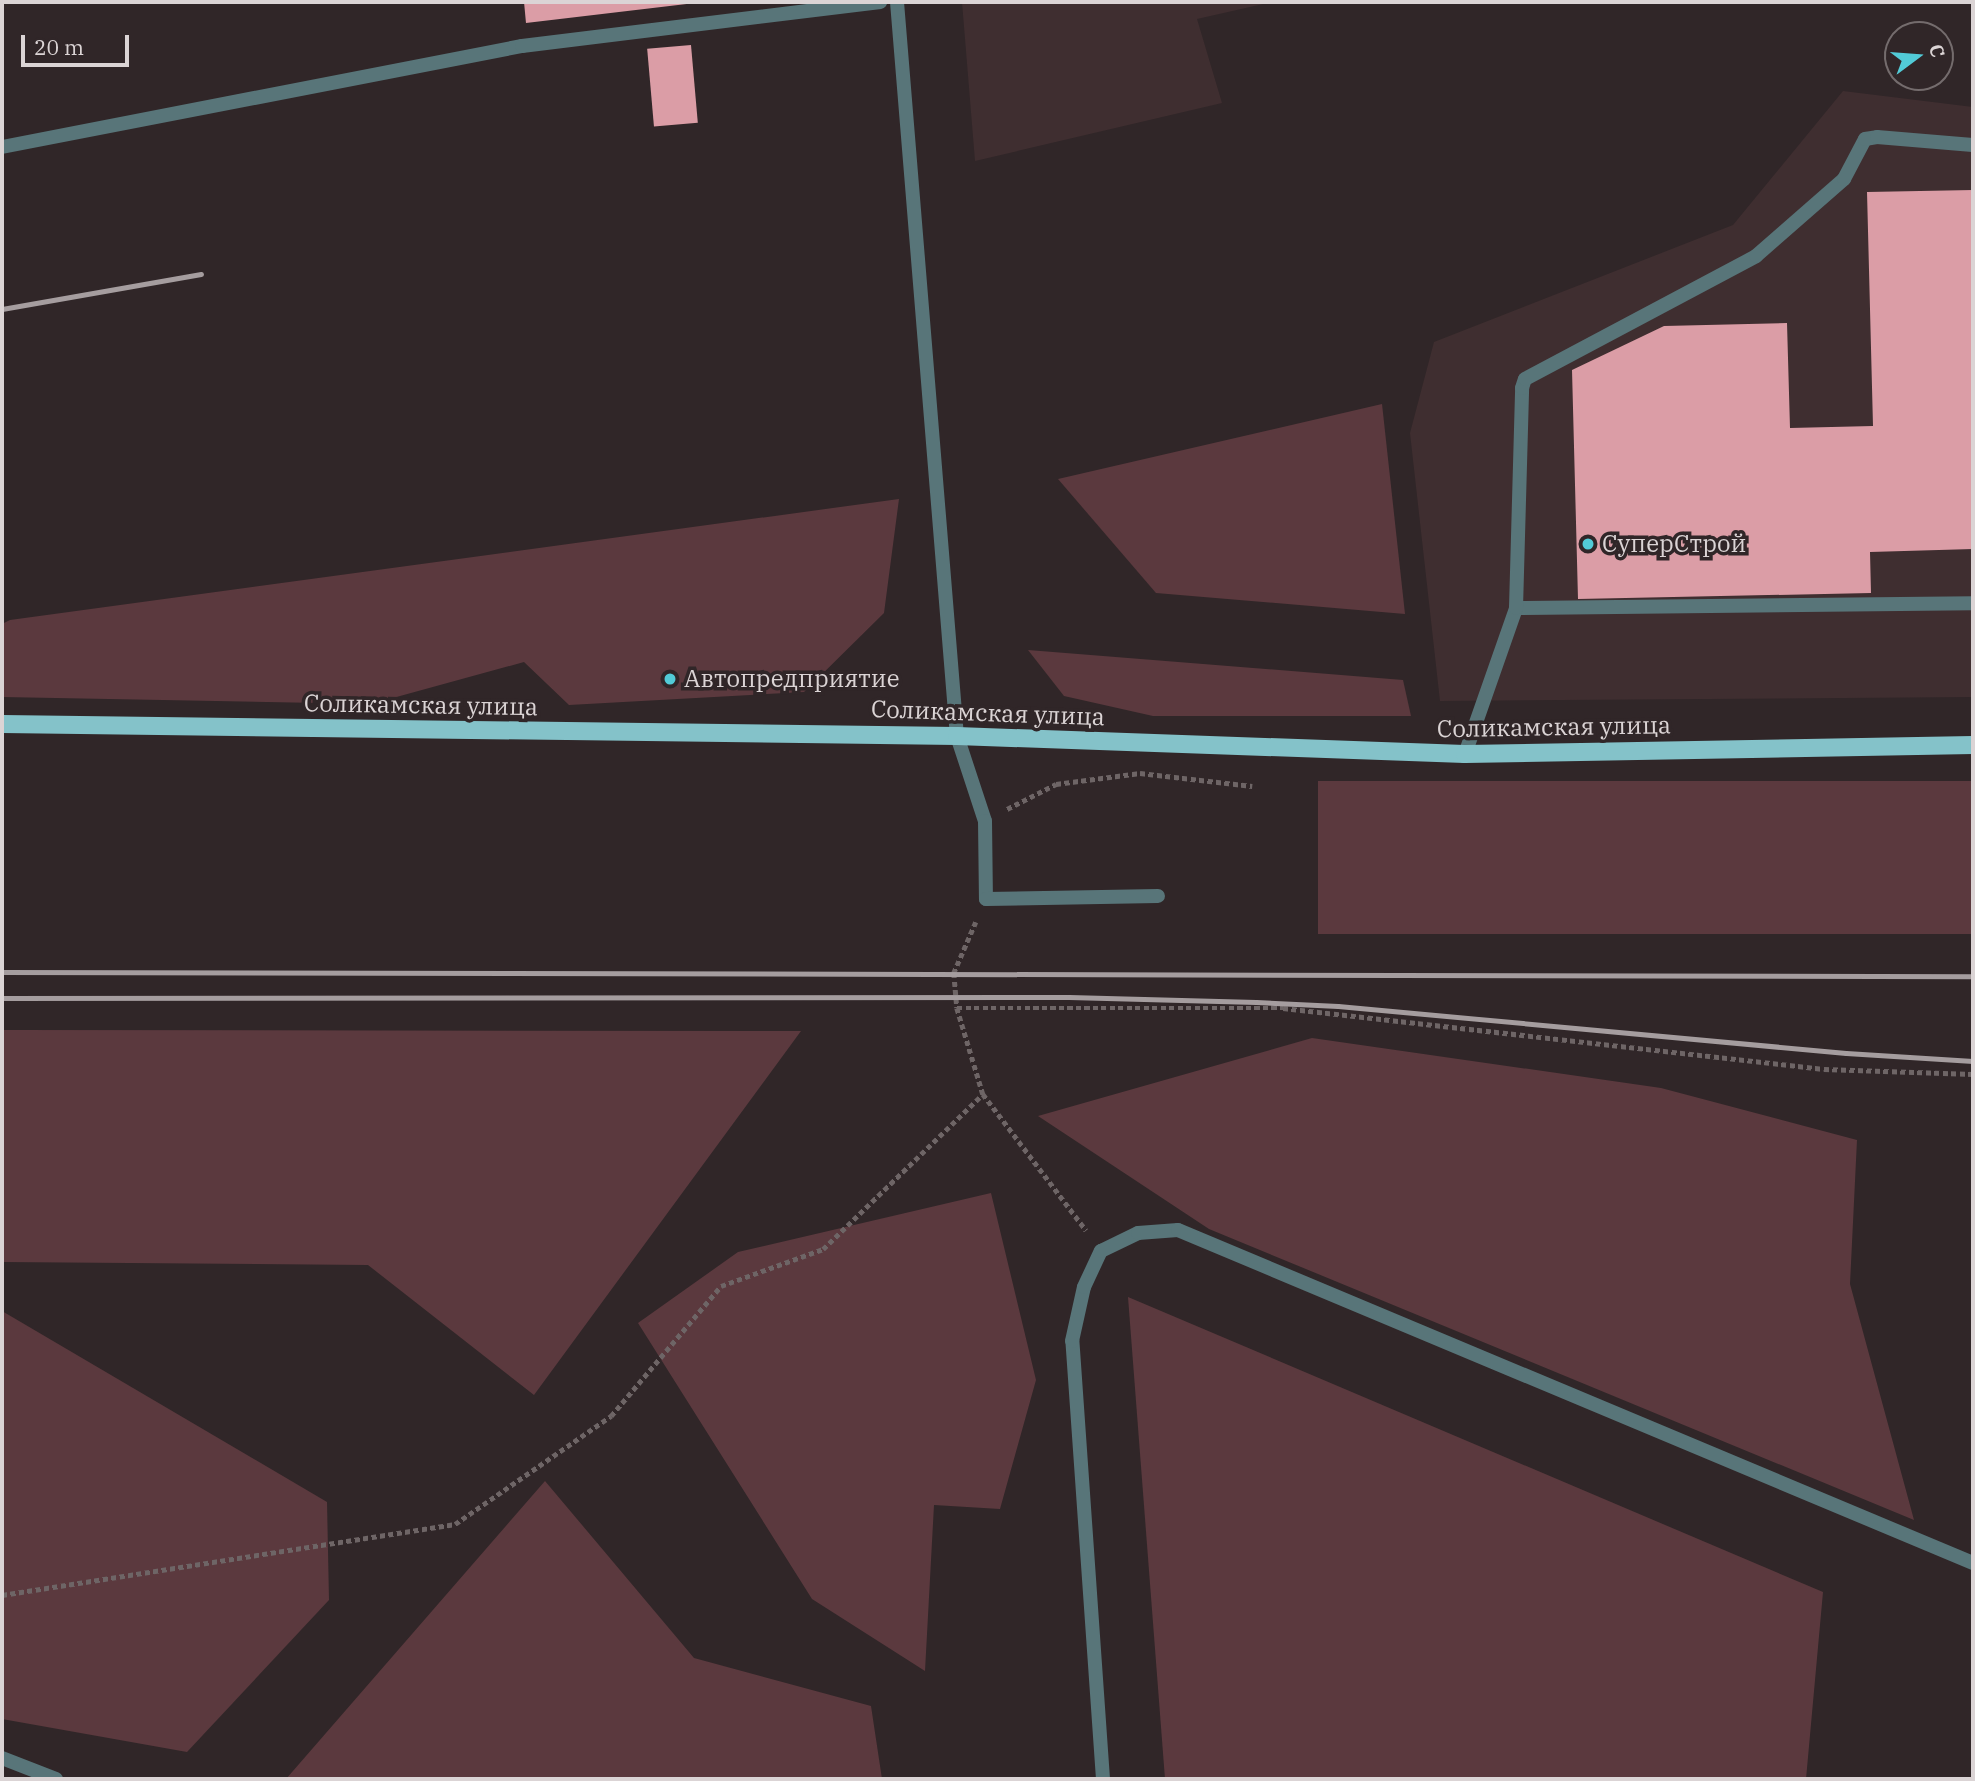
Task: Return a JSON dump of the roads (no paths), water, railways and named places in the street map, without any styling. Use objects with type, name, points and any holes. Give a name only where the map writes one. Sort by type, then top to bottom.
[{"type":"main road","name":"Соликамская улица","points":[[2,724],[957,736],[1465,754],[1973,745]]},
{"type":"street","points":[[2,147],[522,46],[880,2]]},
{"type":"street","points":[[897,2],[957,736],[985,821],[986,899],[1158,896]]},
{"type":"street","points":[[1465,754],[1516,608],[1522,388],[1525,379],[1756,256],[1844,178],[1865,139],[1877,137],[1973,145]]},
{"type":"street","points":[[1516,608],[1973,603]]},
{"type":"street","points":[[1102,1779],[1072,1341],[1084,1287],[1101,1251],[1138,1233],[1178,1230],[1973,1563]]},
{"type":"street","points":[[2,1758],[55,1779]]},
{"type":"railway","points":[[2,309],[201,274]]},
{"type":"railway","points":[[2,972],[1973,976]]},
{"type":"railway","points":[[2,998],[1069,997],[1256,1002],[1338,1006],[1846,1053],[1973,1061]]},
{"type":"place","name":"СуперСтрой","points":[[1588,544]]},
{"type":"place","name":"Автопредприятие","points":[[670,679]]}]
